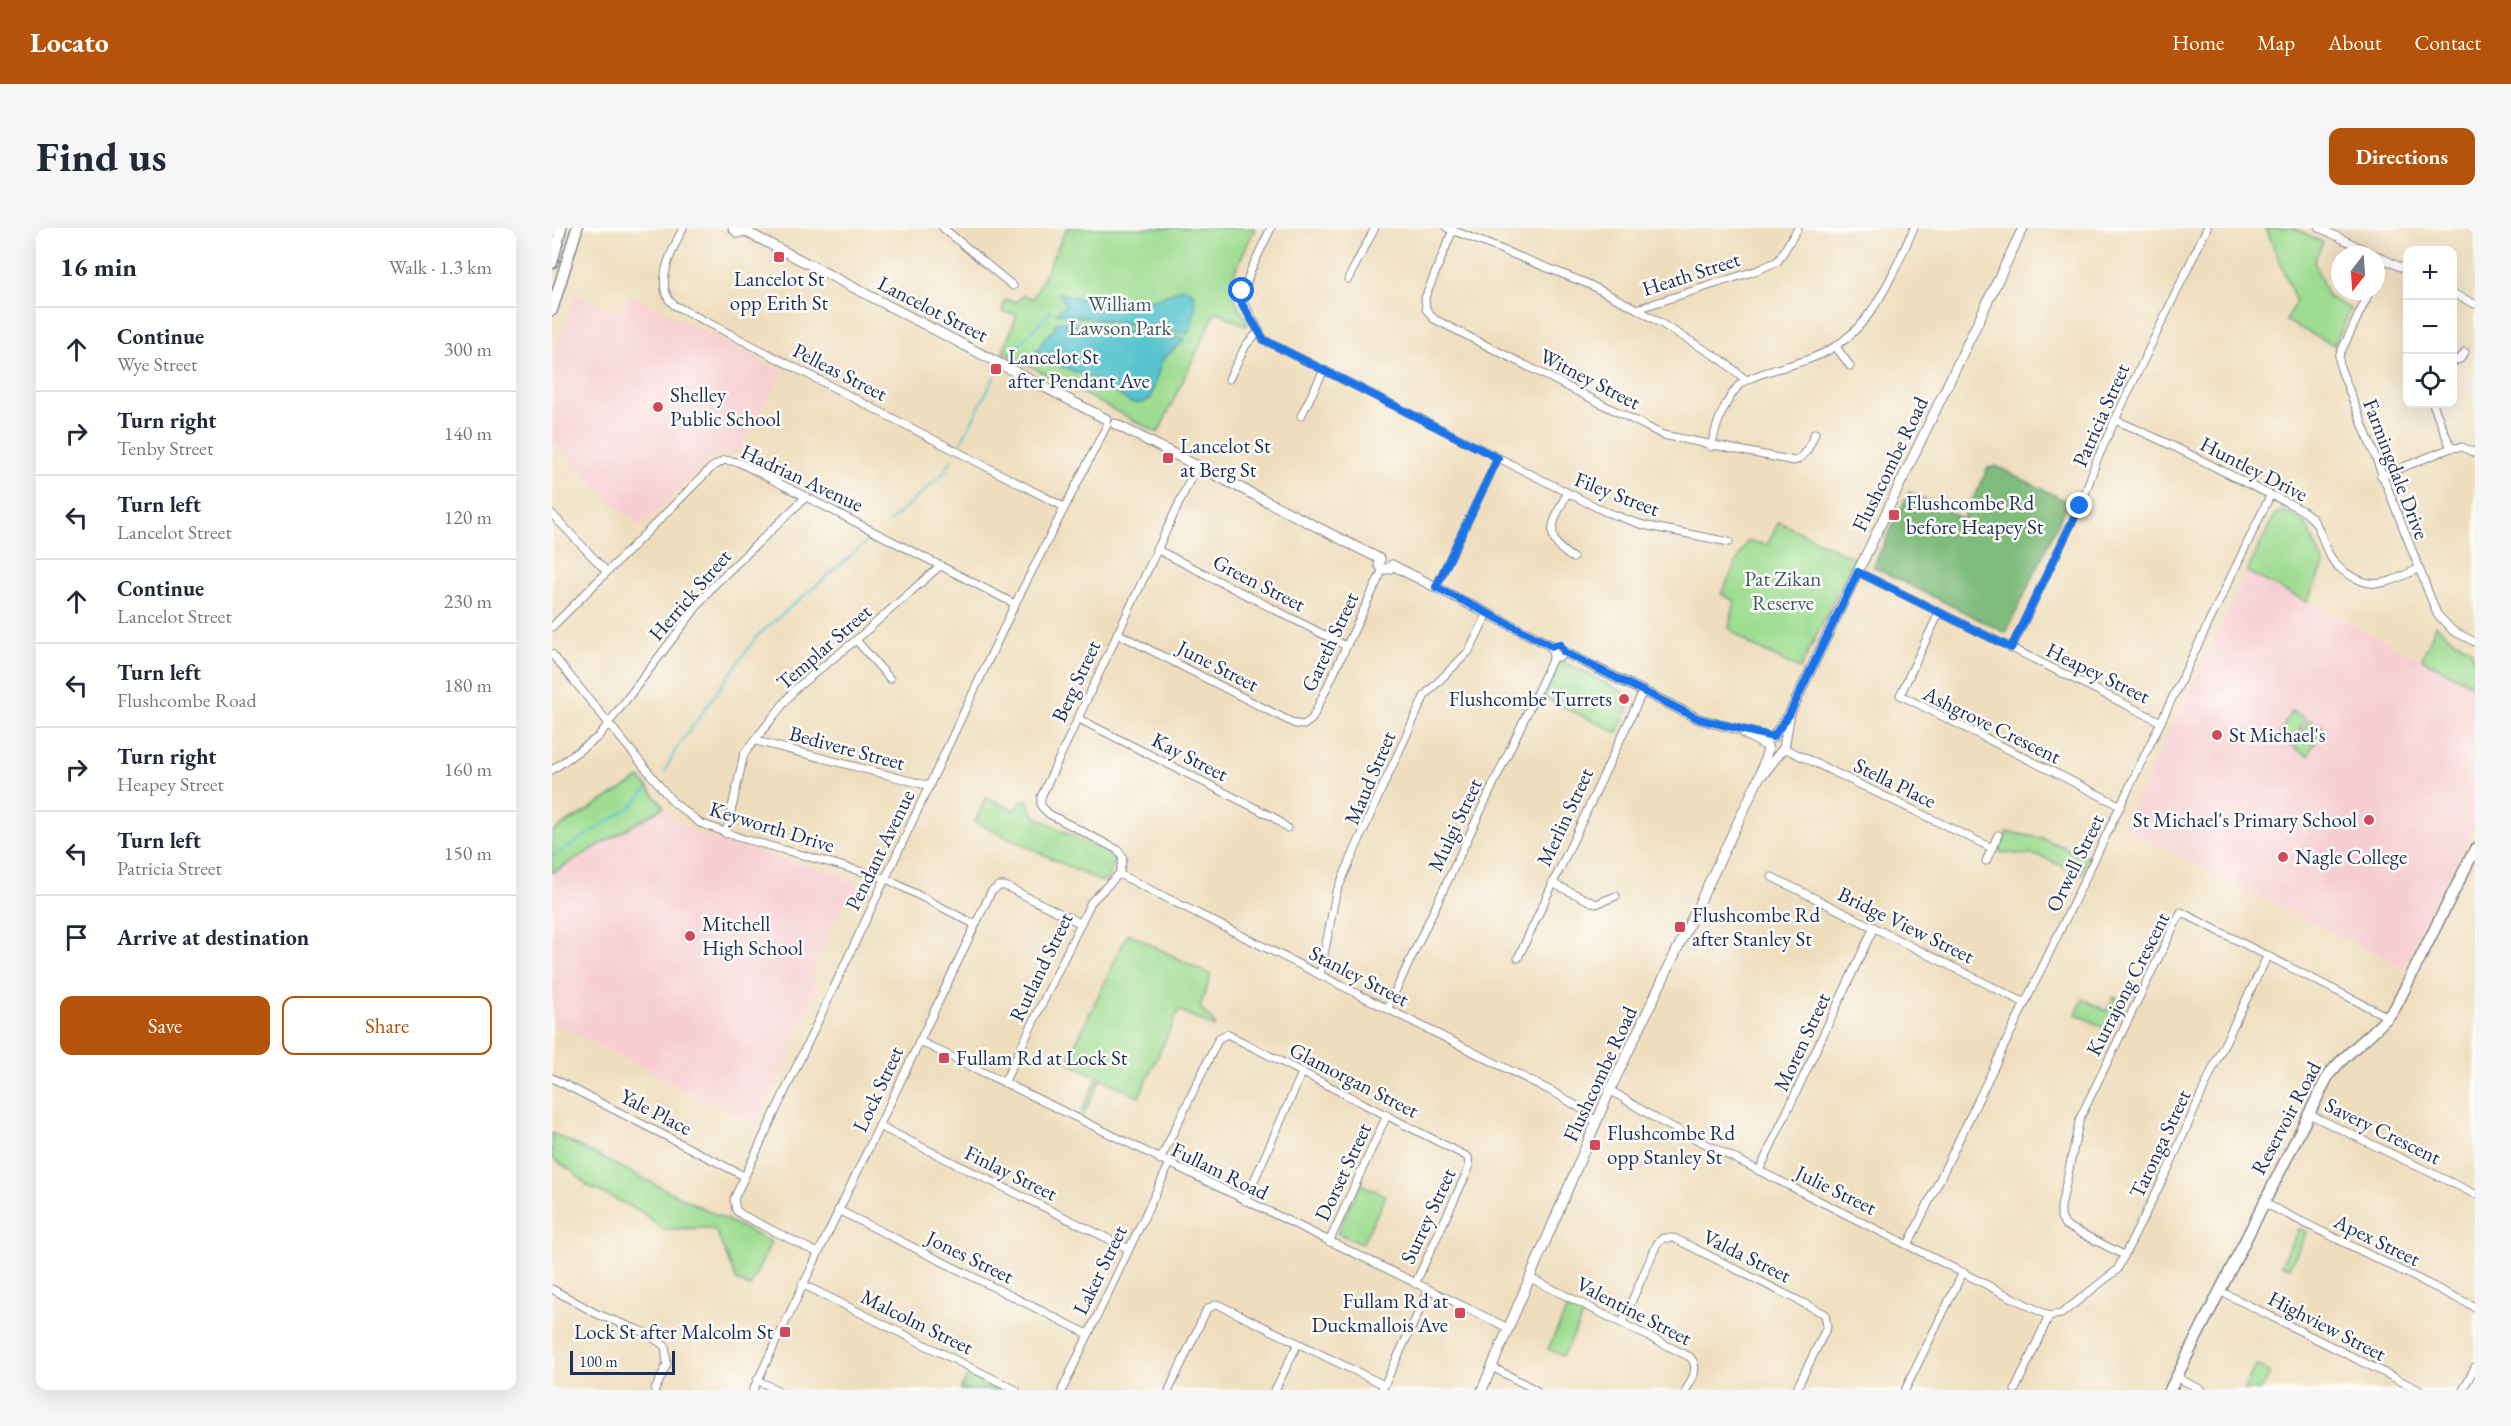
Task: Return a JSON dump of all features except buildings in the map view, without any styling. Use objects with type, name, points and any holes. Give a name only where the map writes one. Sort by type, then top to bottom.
[{"type":"main road","points":[[552,263],[561,228]]},
{"type":"main road","points":[[552,310],[577,228]]},
{"type":"main road","name":"Reservoir Road","points":[[2170,1390],[2334,1068],[2388,1017],[2398,1002],[2475,849]]},
{"type":"street","name":"Pelleas Street","points":[[683,228],[673,249],[664,286],[668,299],[674,305],[1064,507]]},
{"type":"street","name":"Lancelot Street","points":[[733,228],[738,233],[746,230],[1109,423],[1197,465],[1385,565],[1488,613],[1553,651],[1560,644],[1564,652],[1643,691]]},
{"type":"street","points":[[942,228],[1013,286]]},
{"type":"street","points":[[1229,379],[1246,345],[1258,332],[1242,304],[1242,291],[1271,228]]},
{"type":"street","points":[[1348,279],[1375,228]]},
{"type":"street","name":"Heath Street","points":[[1449,230],[1588,284],[1637,309],[1758,270],[1778,261],[1798,228]]},
{"type":"street","points":[[1711,447],[1718,419],[1729,398],[1746,380],[1836,347],[1865,321],[1879,302],[1914,228]]},
{"type":"street","name":"Flushcombe Road","points":[[1482,1390],[1602,1107],[1760,778],[1770,743],[1789,715],[2023,228]]},
{"type":"street","name":"Patricia Street","points":[[2011,648],[2084,496],[2115,420],[2207,228]]},
{"type":"street","points":[[2320,228],[2357,246]]},
{"type":"street","name":"Witney Street","points":[[1449,230],[1425,298],[1426,309],[1434,319],[1663,435],[1711,447],[1794,461],[1807,452],[1815,433]]},
{"type":"street","points":[[2385,260],[2403,269]]},
{"type":"street","points":[[2457,295],[2475,304]]},
{"type":"street","name":"Farmingdale Drive","points":[[2366,300],[2338,362],[2381,476],[2440,619],[2453,631],[2475,642]]},
{"type":"street","points":[[1637,309],[1722,360],[1746,380]]},
{"type":"street","name":"Filey Street","points":[[1258,332],[1267,341],[1567,493],[1635,522],[1729,542]]},
{"type":"street","points":[[1836,347],[1850,366]]},
{"type":"street","points":[[2457,360],[2465,352]]},
{"type":"street","points":[[1302,416],[1324,370]]},
{"type":"street","points":[[2435,408],[2451,448]]},
{"type":"street","name":"Huntley Drive","points":[[2115,420],[2151,435],[2308,514],[2330,558],[2338,568],[2350,575],[2370,584],[2380,584],[2418,569]]},
{"type":"street","name":"Pendant Avenue","points":[[818,1253],[735,1210],[734,1198],[1015,604],[1109,423]]},
{"type":"street","points":[[2381,476],[2451,448],[2462,447],[2475,453]]},
{"type":"street","points":[[1436,587],[1498,458]]},
{"type":"street","name":"Hadrian Avenue","points":[[552,627],[711,468],[724,460],[738,462],[1015,604]]},
{"type":"street","name":"Berg Street","points":[[1119,874],[1123,861],[1118,849],[1049,814],[1040,804],[1042,793],[1197,465]]},
{"type":"street","points":[[1567,493],[1554,520],[1552,533],[1556,546],[1573,558]]},
{"type":"street","name":"Orwell Street","points":[[1908,1245],[2270,496]]},
{"type":"street","name":"Herrick Street","points":[[552,770],[598,738],[712,587],[806,497]]},
{"type":"street","points":[[552,514],[606,571]]},
{"type":"street","name":"Green Street","points":[[1156,549],[1346,646]]},
{"type":"street","name":"Templar Street","points":[[726,834],[744,754],[795,689],[856,640],[941,565]]},
{"type":"street","name":"Gareth Street","points":[[1304,725],[1312,719],[1385,565]]},
{"type":"street","name":"Heapey Street","points":[[1858,572],[2161,722]]},
{"type":"street","name":"Maud Street","points":[[1320,975],[1324,964],[1336,893],[1387,776],[1425,695],[1469,651],[1488,613]]},
{"type":"street","name":"Ashgrove Crescent","points":[[1939,613],[1900,695],[1907,701],[2121,806]]},
{"type":"street","name":"June Street","points":[[1117,633],[1295,724],[1304,725]]},
{"type":"street","points":[[856,640],[890,679]]},
{"type":"street","name":"Mulgi Street","points":[[1387,1009],[1553,651]]},
{"type":"street","name":"Keyworth Drive","points":[[552,654],[685,813],[726,834],[885,879],[974,924]]},
{"type":"street","points":[[1643,691],[1699,719],[1738,729],[1770,743],[1781,738],[1783,748],[1772,753],[1770,743]]},
{"type":"street","name":"Merlin Street","points":[[1518,958],[1643,691]]},
{"type":"street","name":"Flushcombe Road","points":[[1760,778],[1783,748],[1789,715]]},
{"type":"street","name":"Kay Street","points":[[1077,718],[1273,817],[1287,828]]},
{"type":"street","name":"Bedivere Street","points":[[756,741],[930,786]]},
{"type":"street","name":"Stella Place","points":[[1783,748],[1992,848]]},
{"type":"street","points":[[1986,861],[1998,835]]},
{"type":"street","name":"Stanley Street","points":[[1119,874],[1562,1096],[1596,1122]]},
{"type":"street","name":"Rutland Street","points":[[1004,1083],[1090,902],[1119,874]]},
{"type":"street","name":"Bridge View Street","points":[[1772,877],[2025,1003]]},
{"type":"street","points":[[1552,883],[1596,904],[1616,896]]},
{"type":"street","name":"Lock Street","points":[[753,1390],[991,892],[1002,886],[1080,923]]},
{"type":"street","name":"Kurrajong Crescent","points":[[2124,1255],[2068,1227],[2061,1217],[2080,1118],[2181,912],[2388,1017]]},
{"type":"street","name":"Moren Street","points":[[1759,1171],[1874,927]]},
{"type":"street","name":"Taronga Street","points":[[2049,1316],[2061,1314],[2113,1275],[2169,1167],[2217,1059],[2268,956]]},
{"type":"street","name":"Glamorgan Street","points":[[1160,1160],[1219,1038],[1227,1034],[1465,1154],[1470,1163]]},
{"type":"street","name":"Fullam Road","points":[[919,1041],[1169,1165],[1508,1328]]},
{"type":"street","points":[[1245,1201],[1302,1073]]},
{"type":"street","name":"Yale Place","points":[[552,1078],[744,1176]]},
{"type":"street","name":"Julie Street","points":[[1610,1090],[1658,1120],[2049,1316]]},
{"type":"street","points":[[1583,1110],[1592,1112],[1602,1107]]},
{"type":"street","name":"Savery Crescent","points":[[2309,1114],[2475,1194]]},
{"type":"street","name":"Dorset Street","points":[[1329,1242],[1387,1115]]},
{"type":"street","name":"Finlay Street","points":[[879,1126],[1129,1249]]},
{"type":"street","name":"Surrey Street","points":[[1415,1284],[1470,1163]]},
{"type":"street","name":"Laker Street","points":[[1062,1390],[1169,1165]]},
{"type":"street","name":"Apex Street","points":[[2264,1203],[2475,1307]]},
{"type":"street","name":"Jones Street","points":[[838,1210],[1088,1334]]},
{"type":"street","name":"Valda Street","points":[[1622,1323],[1657,1244],[1663,1238],[1674,1238],[1825,1314],[1827,1327],[1796,1390]]},
{"type":"street","points":[[1905,1390],[1963,1272]]},
{"type":"street","name":"Valentine Street","points":[[1530,1278],[1692,1358],[1695,1370],[1686,1390]]},
{"type":"street","name":"Malcolm Street","points":[[802,1284],[1016,1390]]},
{"type":"street","points":[[552,1288],[597,1314],[646,1333],[660,1342],[668,1357],[655,1390]]},
{"type":"street","points":[[1169,1390],[1207,1309],[1213,1304],[1222,1305],[1383,1388],[1429,1290]]},
{"type":"street","name":"Highview Street","points":[[2220,1291],[2419,1390]]},
{"type":"street","points":[[2015,1390],[2049,1316]]},
{"type":"street","points":[[1275,1390],[1298,1343]]},
{"type":"street","points":[[1492,1367],[1536,1390]]},
{"type":"street","points":[[2463,1390],[2475,1367]]},
{"type":"street","points":[[2176,1377],[2202,1390]]},
{"type":"street","points":[[757,1380],[777,1390]]},
{"type":"shaded area","name":"Shelley Public School","points":[[576,295],[616,313],[633,295],[783,372],[737,454],[713,454],[639,528],[552,441],[552,365]]},
{"type":"shaded area","points":[[2247,572],[2475,686],[2475,825],[2403,967],[2123,827]]},
{"type":"shaded area","name":"Mitchell High School","points":[[664,807],[683,826],[706,838],[845,876],[843,881],[848,882],[850,877],[854,879],[862,894],[848,899],[843,905],[814,967],[812,973],[815,993],[756,1125],[552,1022],[552,873]]},
{"type":"green space","name":"William Lawson Park","points":[[1067,228],[1255,228],[1231,280],[1235,283],[1234,297],[1248,323],[1246,326],[1216,311],[1158,433],[1003,352],[1017,315],[1002,312],[1005,300],[1015,302],[1024,295],[1033,299]]},
{"type":"green space","points":[[2266,228],[2294,228],[2323,242],[2314,261],[2328,297],[2351,309],[2334,345],[2286,321],[2296,302]]},
{"type":"green space","points":[[1996,466],[2068,502],[2006,633],[1873,567],[1909,492],[1963,519],[1988,468]]},
{"type":"green space","points":[[2284,511],[2306,524],[2324,565],[2307,602],[2247,572],[2275,514]]},
{"type":"green space","name":"Pat Zikan Reserve","points":[[1779,522],[1854,558],[1800,669],[1751,645],[1729,628],[1735,601],[1721,594],[1747,541],[1767,545]]},
{"type":"green space","points":[[2436,625],[2451,638],[2471,649],[2475,665],[2475,686],[2422,659]]},
{"type":"green space","points":[[1564,662],[1633,697],[1618,733],[1541,696],[1556,664]]},
{"type":"green space","points":[[2291,711],[2306,718],[2291,746],[2277,739]]},
{"type":"green space","points":[[2309,720],[2323,727],[2308,756],[2294,748]]},
{"type":"green space","points":[[640,778],[664,807],[552,873],[552,832]]},
{"type":"green space","points":[[986,797],[1015,810],[1021,802],[1027,800],[1030,809],[1038,818],[1116,858],[1107,879],[1101,882],[975,822]]},
{"type":"green space","points":[[2007,832],[2042,838],[2088,857],[2081,874],[2040,856],[1999,852]]},
{"type":"green space","points":[[1128,933],[1211,975],[1200,1007],[1215,1024],[1214,1027],[1179,1010],[1139,1097],[1101,1078],[1084,1114],[1081,1112],[1098,1077],[1067,1062]]},
{"type":"green space","points":[[2114,997],[2124,1002],[2110,1031],[2076,1014],[2083,999],[2106,1011]]},
{"type":"green space","points":[[552,1133],[771,1242],[750,1287],[737,1281],[716,1231],[709,1228],[663,1229],[640,1211],[588,1186],[572,1171],[552,1158]]},
{"type":"green space","points":[[1362,1180],[1363,1185],[1386,1196],[1362,1244],[1337,1233]]},
{"type":"green space","points":[[2299,1228],[2307,1232],[2289,1268],[2281,1265]]},
{"type":"green space","points":[[1568,1307],[1584,1314],[1563,1356],[1548,1349]]},
{"type":"green space","points":[[2256,1365],[2270,1372],[2261,1390],[2243,1390]]},
{"type":"green space","points":[[968,1375],[1000,1390],[960,1390]]},
{"type":"water","points":[[1184,287],[1194,294],[1195,311],[1188,334],[1056,313],[1066,305],[1059,293],[1093,302],[1142,300],[1161,298]]},
{"type":"water","points":[[1061,322],[1183,338],[1184,340],[1162,360],[1151,398],[1143,403],[1131,403],[1097,380],[1034,356],[1046,336],[1054,331],[1055,324]]},
{"type":"waterway","points":[[1011,353],[1052,310]]},
{"type":"waterway","points":[[961,442],[995,376]]},
{"type":"waterway","points":[[888,523],[942,475],[951,461]]},
{"type":"waterway","points":[[665,771],[675,751],[757,636],[867,542]]},
{"type":"waterway","points":[[552,857],[632,806],[646,790]]},
{"type":"place","name":"Lancelot St opp Erith St","points":[[779,257]]},
{"type":"place","name":"Lancelot St after Pendant Ave","points":[[996,369]]},
{"type":"place","name":"Shelley Public School","points":[[658,407]]},
{"type":"place","name":"Lancelot St at Berg St","points":[[1168,458]]},
{"type":"place","name":"Flushcombe Rd before Heapey St","points":[[1894,515]]},
{"type":"place","name":"Flushcombe Turrets","points":[[1624,699]]},
{"type":"place","name":"St Michael's","points":[[2217,735]]},
{"type":"place","name":"St Michael's Primary School","points":[[2369,820]]},
{"type":"place","name":"Nagle College","points":[[2283,857]]},
{"type":"place","name":"Flushcombe Rd after Stanley St","points":[[1680,927]]},
{"type":"place","name":"Mitchell High School","points":[[690,936]]},
{"type":"place","name":"Fullam Rd at Lock St","points":[[944,1058]]},
{"type":"place","name":"Flushcombe Rd opp Stanley St","points":[[1595,1145]]},
{"type":"place","name":"Fullam Rd at Duckmallois Ave","points":[[1460,1313]]},
{"type":"place","name":"Lock St after Malcolm St","points":[[785,1332]]},
{"type":"route","points":[[1242,291],[1242,304],[1264,340],[1498,458],[1436,587],[1552,646],[1560,644],[1564,652],[1688,714],[1711,723],[1773,737],[1789,715],[1858,572],[2011,648],[2080,506]]}]
